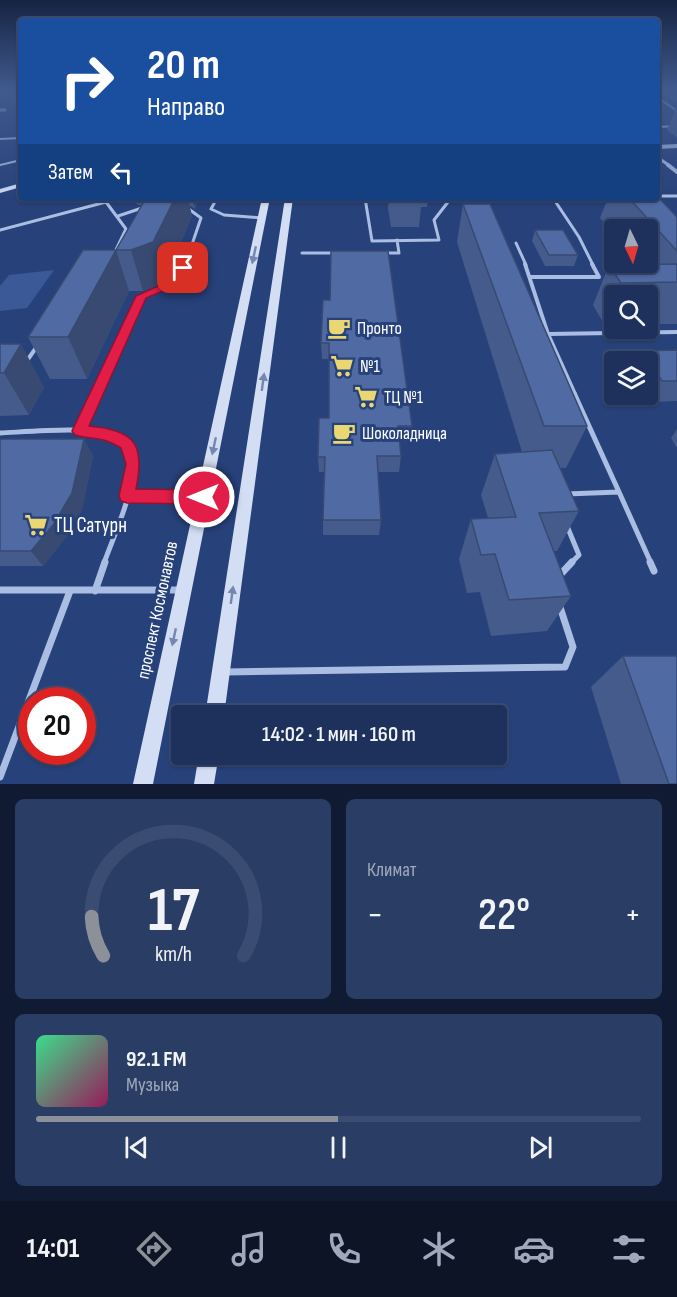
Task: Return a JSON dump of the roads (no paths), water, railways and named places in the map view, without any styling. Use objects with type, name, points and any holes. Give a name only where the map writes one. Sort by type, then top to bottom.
[{"type":"main road","points":[[0,191],[18,186]]},
{"type":"main road","name":"проспект Космонавтов","points":[[143,784],[265,201]]},
{"type":"main road","points":[[216,705],[289,201]]},
{"type":"main road","points":[[204,784],[207,765]]},
{"type":"street","points":[[660,147],[677,146]]},
{"type":"street","points":[[660,159],[677,172]]},
{"type":"lane","points":[[0,139],[18,138]]},
{"type":"lane","points":[[0,165],[18,161]]},
{"type":"lane","points":[[660,196],[677,195]]},
{"type":"lane","points":[[215,201],[211,208],[224,215],[262,218]]},
{"type":"lane","points":[[365,201],[372,241],[439,240],[434,220],[450,201]]},
{"type":"lane","points":[[531,277],[599,277],[579,237],[555,201]]},
{"type":"lane","points":[[0,230],[106,202],[126,229],[109,262]]},
{"type":"lane","points":[[80,431],[141,296],[179,281],[188,255],[196,241],[201,218],[183,205]]},
{"type":"lane","points":[[118,216],[141,208]]},
{"type":"lane","points":[[377,253],[399,252],[397,240]]},
{"type":"lane","points":[[516,243],[531,277],[548,333],[654,571]]},
{"type":"lane","points":[[302,253],[343,253]]},
{"type":"lane","points":[[548,333],[677,332]]},
{"type":"lane","points":[[19,362],[28,362],[40,341]]},
{"type":"lane","points":[[0,433],[80,431],[110,434],[128,445],[134,464],[127,496],[95,591]]},
{"type":"lane","points":[[555,494],[619,492]]},
{"type":"lane","points":[[127,496],[204,497]]},
{"type":"lane","points":[[551,584],[579,555],[563,514]]},
{"type":"lane","points":[[0,590],[184,590]]},
{"type":"lane","points":[[0,777],[70,591]]},
{"type":"lane","points":[[221,673],[565,667],[573,647],[559,604]]},
{"type":"place","name":"Пронто","points":[[339,328]]},
{"type":"place","name":"№1","points":[[342,366]]},
{"type":"place","name":"ТЦ №1","points":[[366,397]]},
{"type":"place","name":"Шоколадница","points":[[344,433]]},
{"type":"place","name":"ТЦ Сатурн","points":[[36,525]]}]
